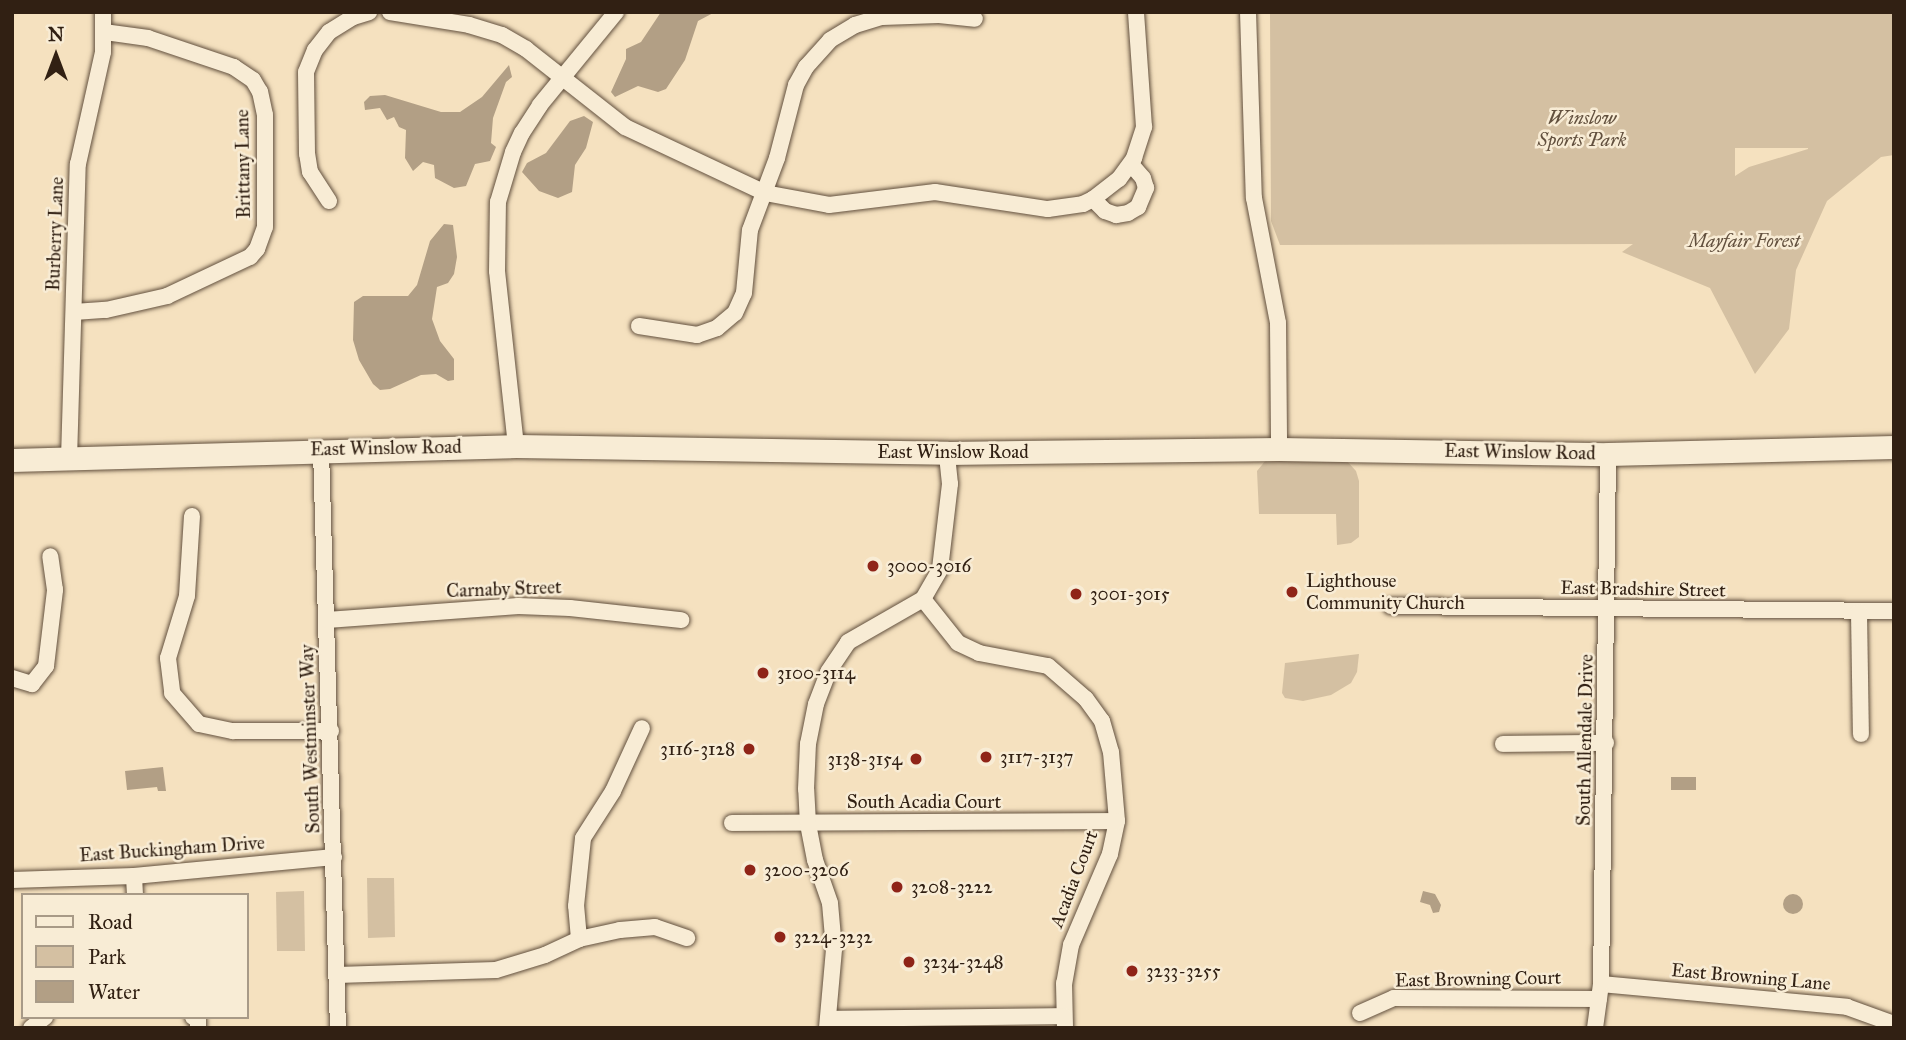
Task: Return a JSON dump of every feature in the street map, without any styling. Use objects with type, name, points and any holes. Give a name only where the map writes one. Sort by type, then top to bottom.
[{"type":"main road","name":"East Winslow Road","points":[[12,460],[516,446],[947,453],[1279,449],[1608,453],[1894,447]]},
{"type":"street","name":"Burberry Lane","points":[[69,459],[78,164],[105,32],[103,12]]},
{"type":"street","points":[[329,201],[310,172],[307,154],[306,72],[315,50],[329,32],[353,17],[369,12]]},
{"type":"street","points":[[390,12],[485,29],[516,42],[625,127],[765,192],[791,200],[829,205],[936,192],[1048,209],[1083,204],[1094,199],[1119,179],[1131,164],[1144,127],[1136,12]]},
{"type":"street","points":[[516,446],[497,271],[498,202],[522,132],[616,12]]},
{"type":"street","points":[[1248,12],[1254,198],[1278,323],[1279,449]]},
{"type":"street","points":[[639,326],[696,335],[727,321],[744,293],[750,230],[765,192],[796,85],[806,67],[830,40],[855,25],[882,17],[939,15],[975,19]]},
{"type":"street","name":"Brittany Lane","points":[[74,312],[106,310],[167,296],[250,257],[262,240],[265,227],[265,115],[260,92],[253,80],[234,67],[148,38],[105,32]]},
{"type":"street","points":[[1094,199],[1105,211],[1116,215],[1128,213],[1138,207],[1146,188],[1143,178],[1131,164]]},
{"type":"street","name":"South Westminster Way","points":[[321,450],[338,1028]]},
{"type":"street","points":[[947,453],[950,484],[940,569],[923,599],[848,642],[828,673],[816,704],[808,744],[808,824],[815,860],[830,904],[834,949],[828,1024],[1064,1022]]},
{"type":"street","name":"South Allendale Drive","points":[[1595,1028],[1600,992],[1606,743],[1608,453]]},
{"type":"street","points":[[192,516],[187,596],[168,658],[172,693],[199,724],[233,731],[331,731]]},
{"type":"street","points":[[12,678],[32,684],[46,666],[55,590],[50,556]]},
{"type":"street","name":"Acadia Court","points":[[923,599],[958,643],[979,653],[1048,666],[1086,699],[1102,721],[1111,752],[1117,821],[1110,853],[1071,945],[1064,982],[1064,1022]]},
{"type":"street","name":"Carnaby Street","points":[[327,620],[518,606],[570,608],[681,620]]},
{"type":"street","name":"East Bradshire Street","points":[[1391,606],[1894,611]]},
{"type":"street","points":[[1859,612],[1861,734]]},
{"type":"street","points":[[579,939],[576,906],[583,838],[613,791],[642,728]]},
{"type":"street","points":[[1503,744],[1606,743]]},
{"type":"street","name":"South Acadia Court","points":[[732,823],[1117,821]]},
{"type":"street","name":"East Buckingham Drive","points":[[12,880],[134,876],[334,857]]},
{"type":"street","points":[[134,876],[135,893]]},
{"type":"street","points":[[337,975],[496,970],[545,955],[579,939],[655,927],[687,938]]},
{"type":"street","name":"East Browning Court","points":[[1360,1013],[1394,998],[1600,992]]},
{"type":"street","name":"East Browning Lane","points":[[1600,992],[1847,1007],[1894,1024]]},
{"type":"green space","name":"Winslow Sports Park","points":[[1270,12],[1894,12],[1894,155],[1881,157],[1827,201],[1796,270],[1789,329],[1755,374],[1710,288],[1622,252],[1633,244],[1280,245],[1271,221]],"holes":[[[1735,148],[1808,148],[1749,167],[1735,176]]]},
{"type":"green space","points":[[1266,460],[1346,460],[1356,471],[1359,481],[1359,537],[1351,543],[1337,545],[1336,514],[1259,514],[1257,471]]},
{"type":"green space","points":[[1359,654],[1357,672],[1351,683],[1331,695],[1303,701],[1285,698],[1282,693],[1285,663]]},
{"type":"green space","points":[[367,878],[394,878],[395,937],[368,938]]},
{"type":"green space","points":[[304,891],[305,951],[277,951],[276,892]]},
{"type":"water","points":[[661,12],[715,12],[698,21],[685,60],[666,89],[658,92],[638,86],[615,97],[611,92],[626,59],[626,49],[641,42]]},
{"type":"water","points":[[509,65],[512,77],[506,82],[493,118],[491,143],[496,147],[490,161],[475,164],[466,186],[454,188],[435,178],[434,165],[423,162],[413,171],[405,158],[406,130],[399,127],[394,117],[387,120],[380,108],[365,110],[364,102],[370,96],[385,95],[441,112],[460,112],[482,97]]},
{"type":"water","points":[[584,116],[593,122],[586,148],[575,165],[572,192],[558,198],[539,191],[522,172],[527,163],[546,153],[570,121]]},
{"type":"water","points":[[444,224],[453,225],[457,257],[454,274],[448,283],[437,287],[432,319],[440,341],[454,359],[454,380],[448,381],[436,374],[421,375],[390,389],[380,390],[373,384],[359,360],[353,340],[354,302],[363,296],[408,296],[417,285],[430,241]]},
{"type":"water","points":[[163,767],[166,791],[158,791],[157,787],[127,790],[125,771]]},
{"type":"water","points":[[1671,777],[1696,777],[1696,790],[1671,790]]},
{"type":"water","points":[[1423,891],[1435,894],[1441,905],[1439,912],[1433,913],[1430,905],[1420,902]]},
{"type":"water","points":[[1793,894],[1800,897],[1803,904],[1800,911],[1793,914],[1786,911],[1783,904],[1786,897]]},
{"type":"place","name":"3000-3016","points":[[873,566]]},
{"type":"place","name":"Lighthouse Community Church","points":[[1292,592]]},
{"type":"place","name":"3001-3015","points":[[1076,594]]},
{"type":"place","name":"3100-3114","points":[[763,673]]},
{"type":"place","name":"3116-3128","points":[[749,749]]},
{"type":"place","name":"3117-3137","points":[[986,757]]},
{"type":"place","name":"3138-3154","points":[[916,759]]},
{"type":"place","name":"3200-3206","points":[[750,870]]},
{"type":"place","name":"3208-3222","points":[[897,887]]},
{"type":"place","name":"3224-3232","points":[[780,937]]},
{"type":"place","name":"3234-3248","points":[[909,962]]},
{"type":"place","name":"3233-3255","points":[[1132,971]]},
{"type":"park label","name":"Mayfair Forest","points":[[1744,241]]}]
